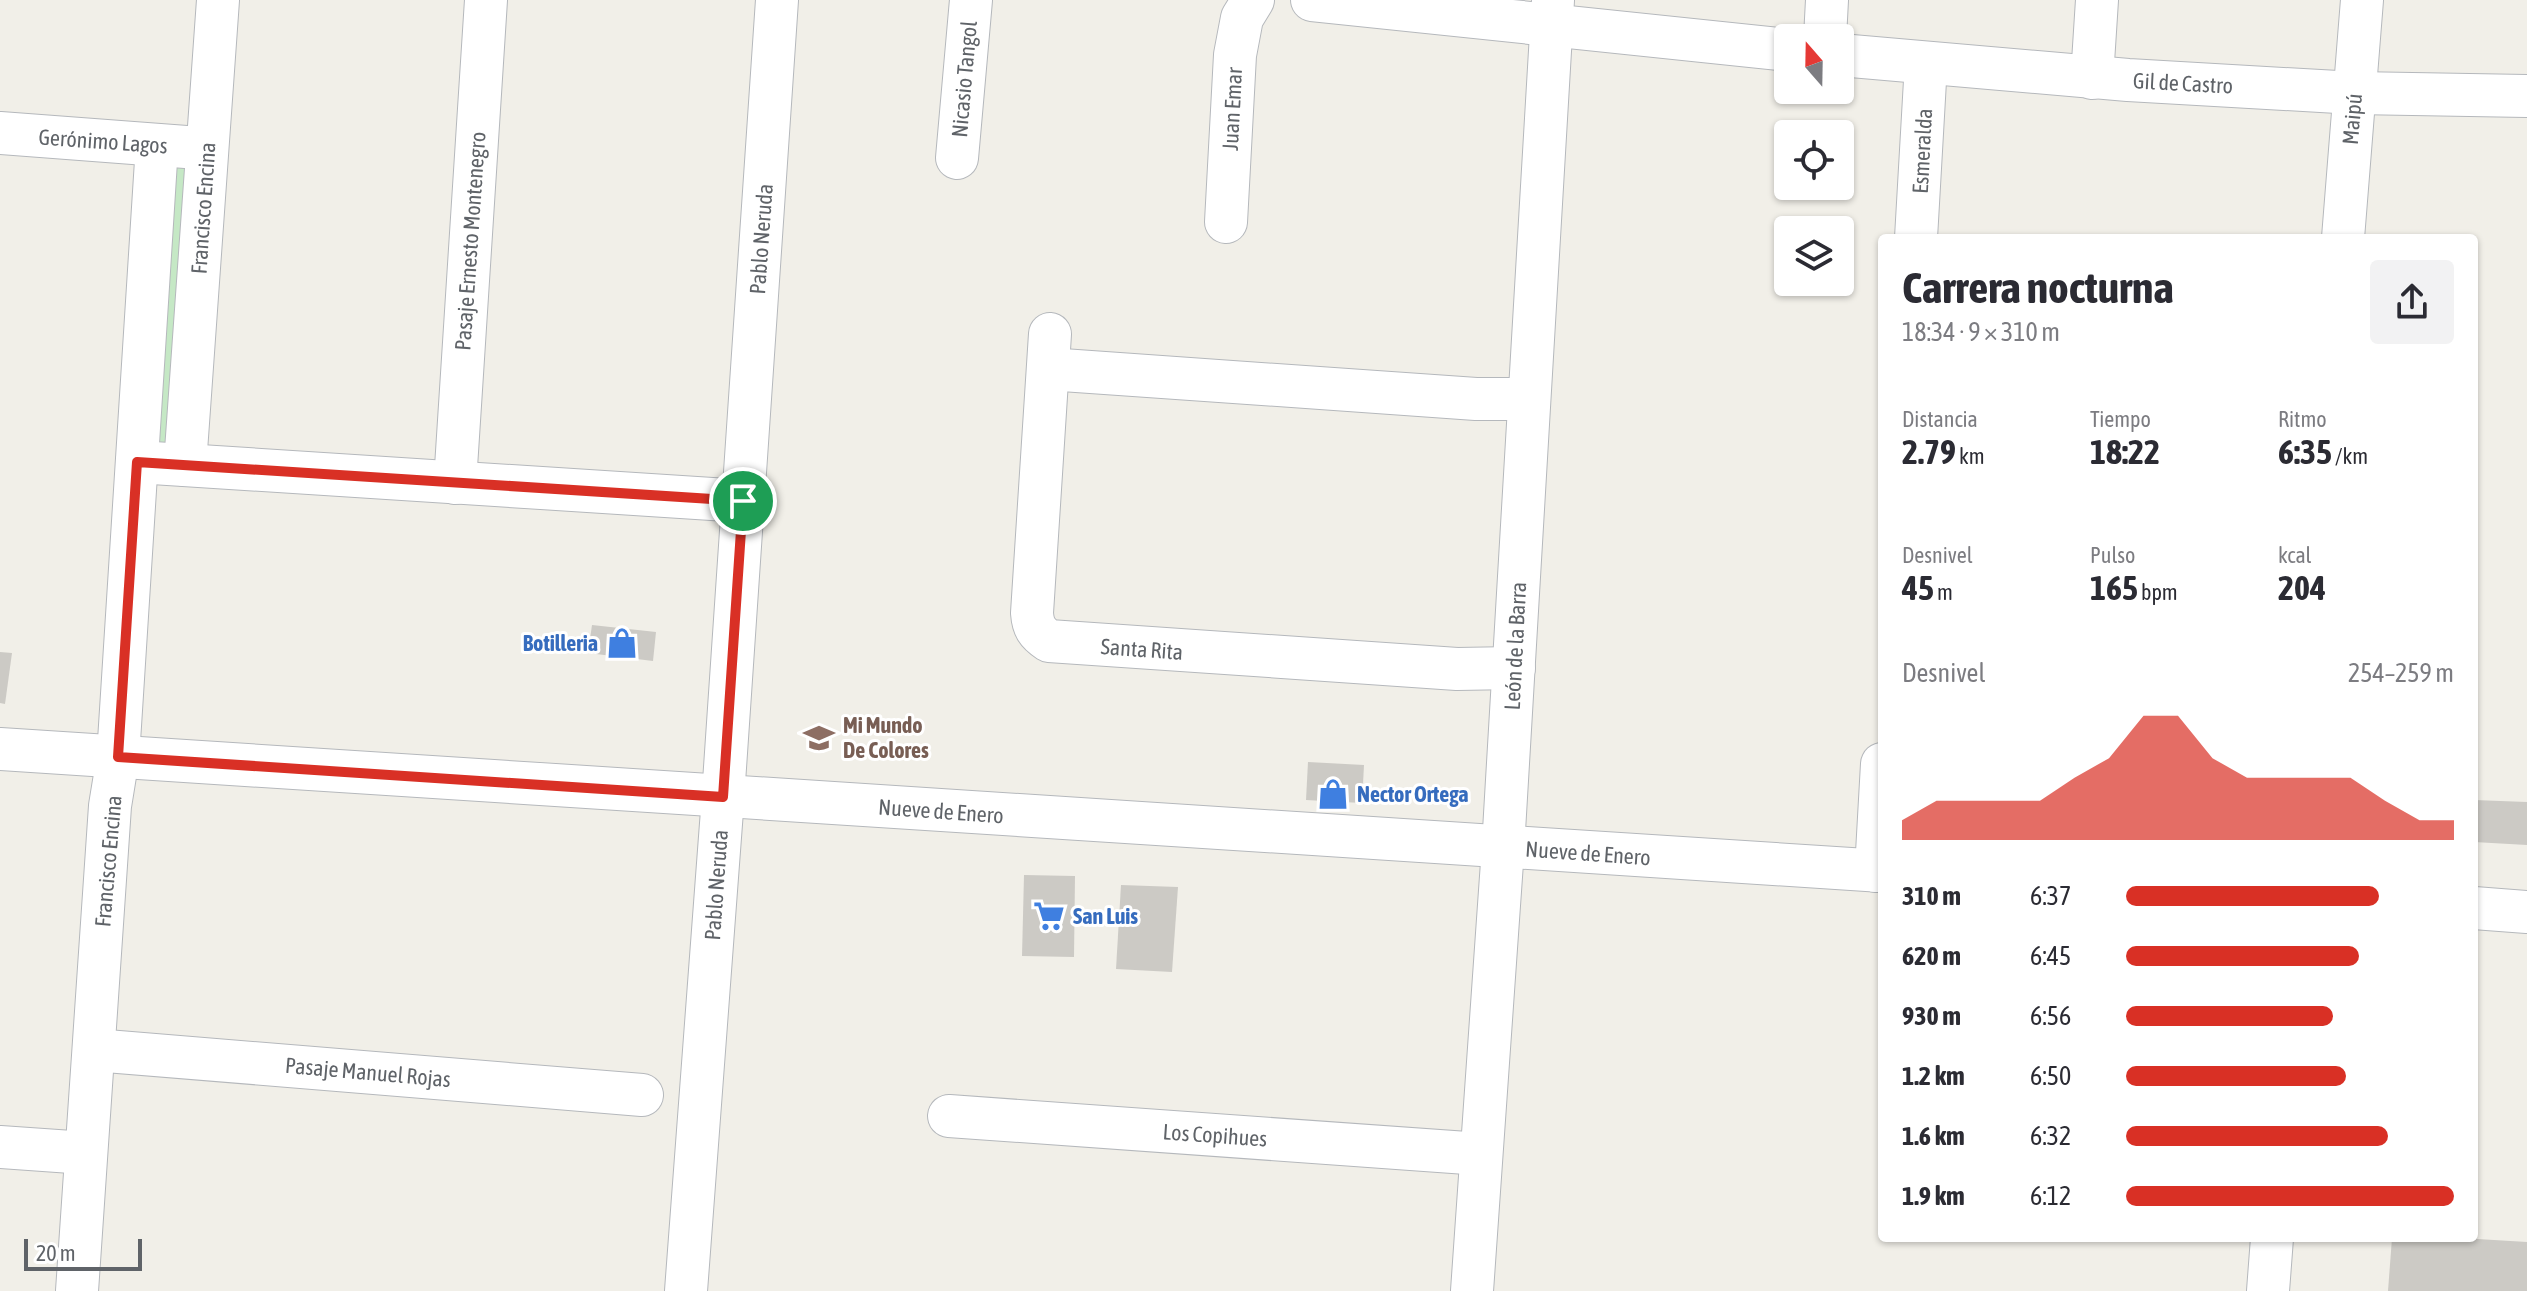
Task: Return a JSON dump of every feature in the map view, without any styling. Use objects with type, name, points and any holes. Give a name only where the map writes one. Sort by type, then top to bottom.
[{"type":"street","name":"Francisco Encina","points":[[185,465],[218,0]]},
{"type":"street","name":"Pasaje Ernesto Montenegro","points":[[455,483],[486,0]]},
{"type":"street","name":"Pablo Neruda","points":[[686,1291],[777,0]]},
{"type":"street","name":"Nicasio Tangol","points":[[957,158],[971,0]]},
{"type":"street","name":"Juan Emar","points":[[1226,222],[1235,55],[1242,18],[1253,0]]},
{"type":"street","points":[[1312,0],[1552,12],[1774,48]]},
{"type":"street","points":[[1826,24],[1827,0]]},
{"type":"street","points":[[2092,78],[2097,0]]},
{"type":"street","name":"Maipú","points":[[2343,234],[2362,0]]},
{"type":"street","name":"León de la Barra","points":[[1472,1291],[1503,848],[1552,12]]},
{"type":"street","name":"Gil de Castro","points":[[1854,56],[2092,78],[2355,93],[2527,96]]},
{"type":"street","name":"Esmeralda","points":[[1916,234],[1926,63]]},
{"type":"street","name":"Gerónimo Lagos","points":[[0,133],[207,148]]},
{"type":"street","name":"Francisco Encina","points":[[77,1291],[110,806],[118,757],[157,145]]},
{"type":"street","name":"Santa Rita","points":[[1514,668],[1457,669],[1049,641],[1039,634],[1033,624],[1032,613],[1049,352],[1476,399],[1529,399]]},
{"type":"street","points":[[137,462],[743,501]]},
{"type":"street","name":"Nueve de Enero","points":[[0,749],[1878,871]]},
{"type":"street","points":[[2478,908],[2527,912]]},
{"type":"street","name":"Pasaje Manuel Rojas","points":[[94,1050],[642,1095]]},
{"type":"street","name":"Los Copihues","points":[[949,1116],[1481,1154]]},
{"type":"street","points":[[0,1147],[86,1153]]},
{"type":"street","points":[[2268,1291],[2272,1242]]},
{"type":"green space","points":[[166,158],[198,160],[178,451],[146,449]]},
{"type":"building","name":"Botilleria","points":[[592,625],[656,632],[653,661],[588,653]]},
{"type":"building","points":[[0,652],[12,653],[5,704],[0,703]]},
{"type":"building","points":[[1308,762],[1364,765],[1362,803],[1306,800]]},
{"type":"building","points":[[2478,800],[2527,802],[2527,845],[2478,842]]},
{"type":"building","name":"San Luis","points":[[1024,875],[1075,876],[1074,957],[1022,956]]},
{"type":"building","points":[[1121,885],[1178,887],[1172,972],[1116,969]]},
{"type":"building","points":[[2478,1239],[2527,1242],[2527,1291],[2388,1291],[2392,1242],[2478,1242]]},
{"type":"place","name":"Botilleria","points":[[622,643]]},
{"type":"place","name":"Mi Mundo De Colores","points":[[819,738]]},
{"type":"place","name":"Nector Ortega","points":[[1333,794]]},
{"type":"place","name":"San Luis","points":[[1049,916]]},
{"type":"route","points":[[137,462],[743,501],[723,797],[118,757],[137,462]]}]
